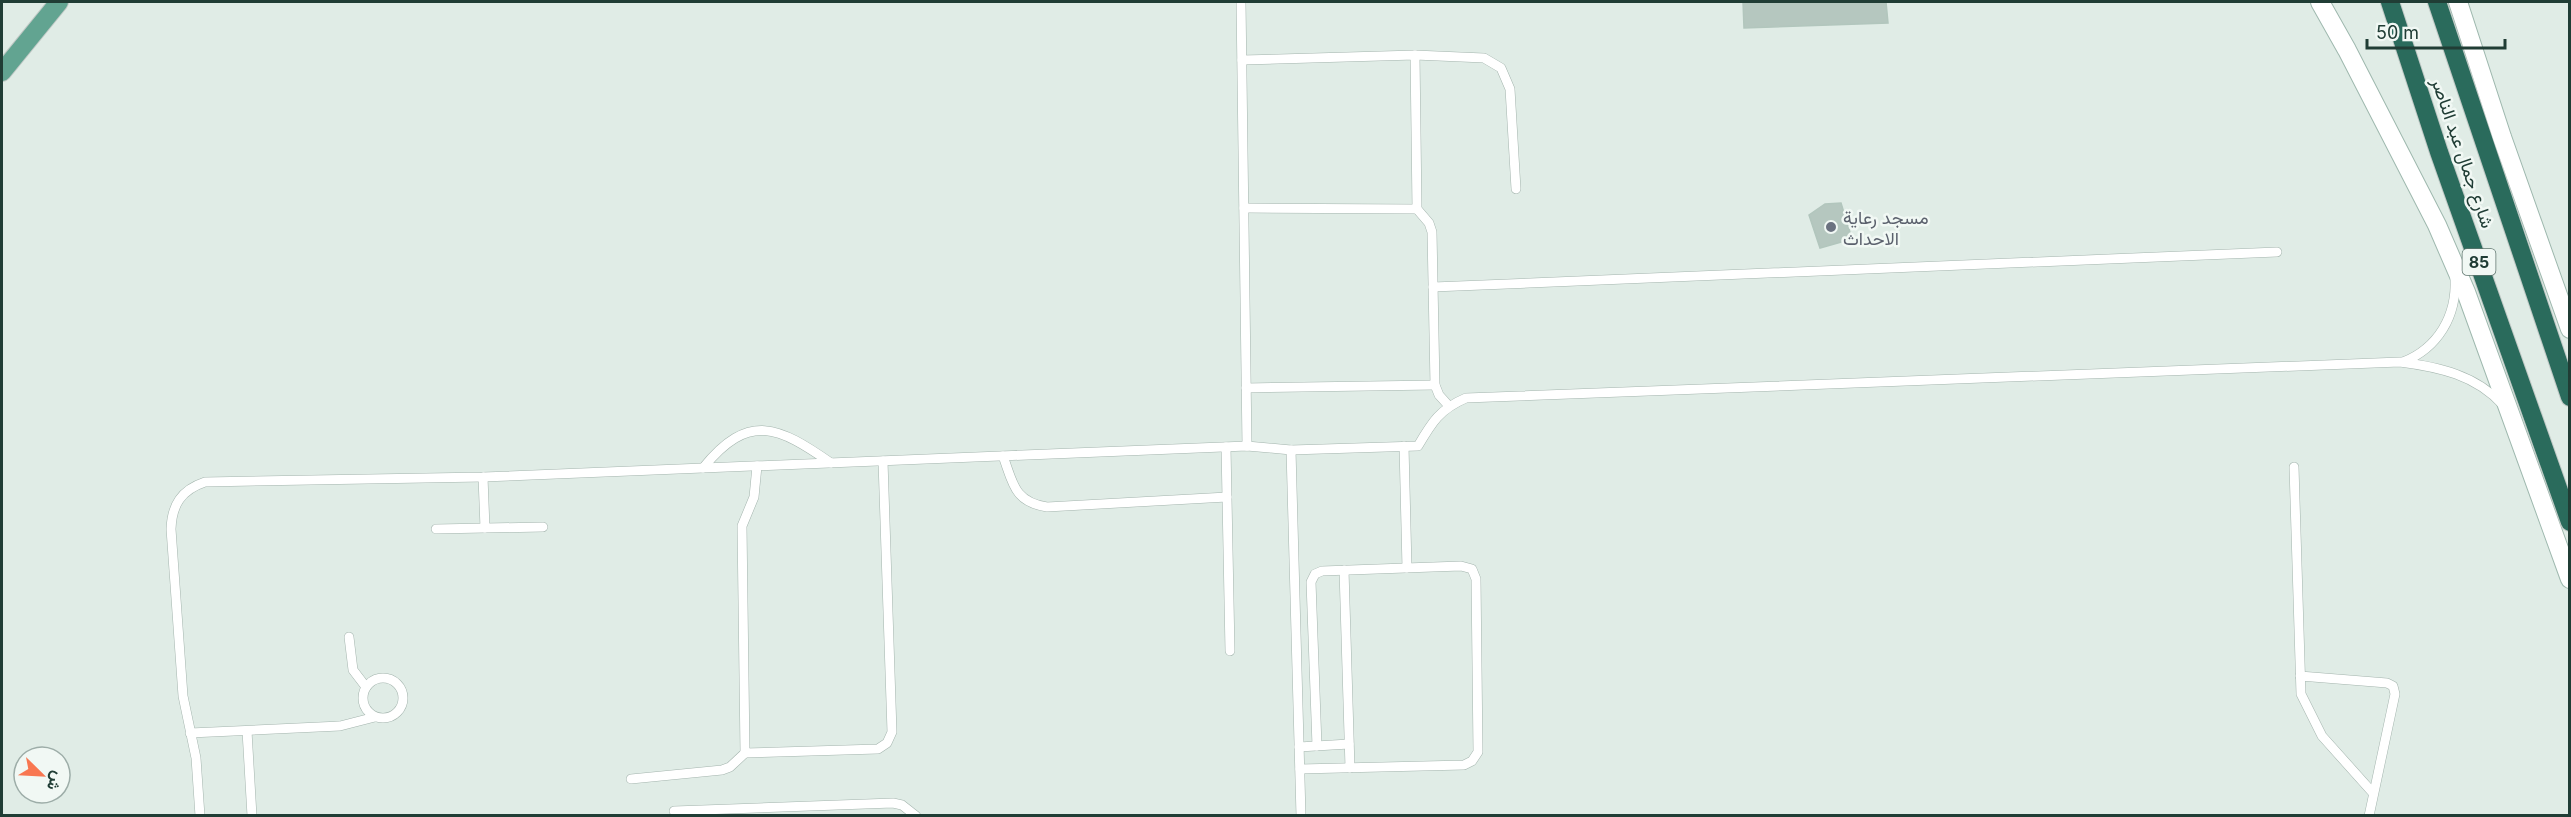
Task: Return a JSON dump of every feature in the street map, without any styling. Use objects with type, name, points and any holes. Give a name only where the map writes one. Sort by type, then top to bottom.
[{"type":"highway","name":"شارع جمال عبد الناصر","points":[[2390,2],[2439,152],[2570,522]]},
{"type":"highway","name":"شارع جمال عبد الناصر","points":[[2437,2],[2570,397]]},
{"type":"main road","points":[[2,72],[59,2]]},
{"type":"main road","points":[[2319,2],[2347,50],[2437,225],[2466,292],[2570,579]]},
{"type":"main road","points":[[2458,2],[2502,137],[2570,329]]},
{"type":"lane","points":[[1241,2],[1247,446]]},
{"type":"lane","points":[[1242,60],[1415,55],[1484,58],[1501,68],[1510,89],[1516,189]]},
{"type":"lane","points":[[1415,55],[1417,209],[1429,223],[1432,232],[1435,385],[1438,395],[1448,405]]},
{"type":"lane","points":[[1244,208],[1417,209]]},
{"type":"lane","points":[[1433,287],[2277,252]]},
{"type":"lane","points":[[2400,362],[2428,347],[2446,324],[2456,288],[2452,261]]},
{"type":"lane","points":[[200,816],[196,758],[183,696],[171,511],[181,495],[192,486],[205,482],[483,477],[1247,446],[1291,450],[1418,446],[1432,421],[1448,405],[1466,398],[2400,362],[2425,366],[2466,378],[2492,394],[2508,411]]},
{"type":"lane","points":[[1246,388],[1435,385]]},
{"type":"lane","points":[[703,468],[720,447],[734,438],[750,432],[767,431],[783,434],[799,441],[831,463]]},
{"type":"lane","points":[[1404,446],[1407,567]]},
{"type":"lane","points":[[1226,447],[1230,651]]},
{"type":"lane","points":[[1291,450],[1301,816]]},
{"type":"lane","points":[[1003,456],[1016,491],[1038,505],[1047,507],[1227,496]]},
{"type":"lane","points":[[631,779],[722,770],[730,767],[746,753],[878,749],[887,742],[892,732],[883,461]]},
{"type":"lane","points":[[746,753],[742,526],[754,496],[757,466]]},
{"type":"lane","points":[[2294,467],[2301,694],[2322,736],[2373,793]]},
{"type":"lane","points":[[483,477],[485,528]]},
{"type":"lane","points":[[436,529],[543,527]]},
{"type":"lane","points":[[1300,769],[1464,765],[1472,761],[1478,752],[1476,579],[1472,569],[1461,566],[1407,567],[1322,571],[1315,574],[1311,582],[1317,746]]},
{"type":"lane","points":[[1344,570],[1350,768]]},
{"type":"lane","points":[[349,637],[353,670],[366,687]]},
{"type":"lane","points":[[2300,676],[2387,683],[2393,686],[2395,694],[2369,816]]},
{"type":"lane","points":[[381,677],[390,678],[403,691],[404,701],[394,716],[384,719],[375,717],[363,705],[366,687],[381,677]]},
{"type":"lane","points":[[190,733],[340,726],[375,717]]},
{"type":"lane","points":[[247,731],[252,816]]},
{"type":"lane","points":[[1299,747],[1349,744]]},
{"type":"lane","points":[[674,811],[863,804],[902,805],[916,816]]},
{"type":"lane","points":[[863,804],[863,816]]},
{"type":"building","points":[[1743,2],[1886,2],[1888,23],[1744,28]]},
{"type":"building","name":"مسجد رعاية الاحداث","points":[[1841,203],[1852,239],[1820,248],[1809,215],[1825,204]]},
{"type":"place","name":"مسجد رعاية الاحداث","points":[[1831,227]]}]
